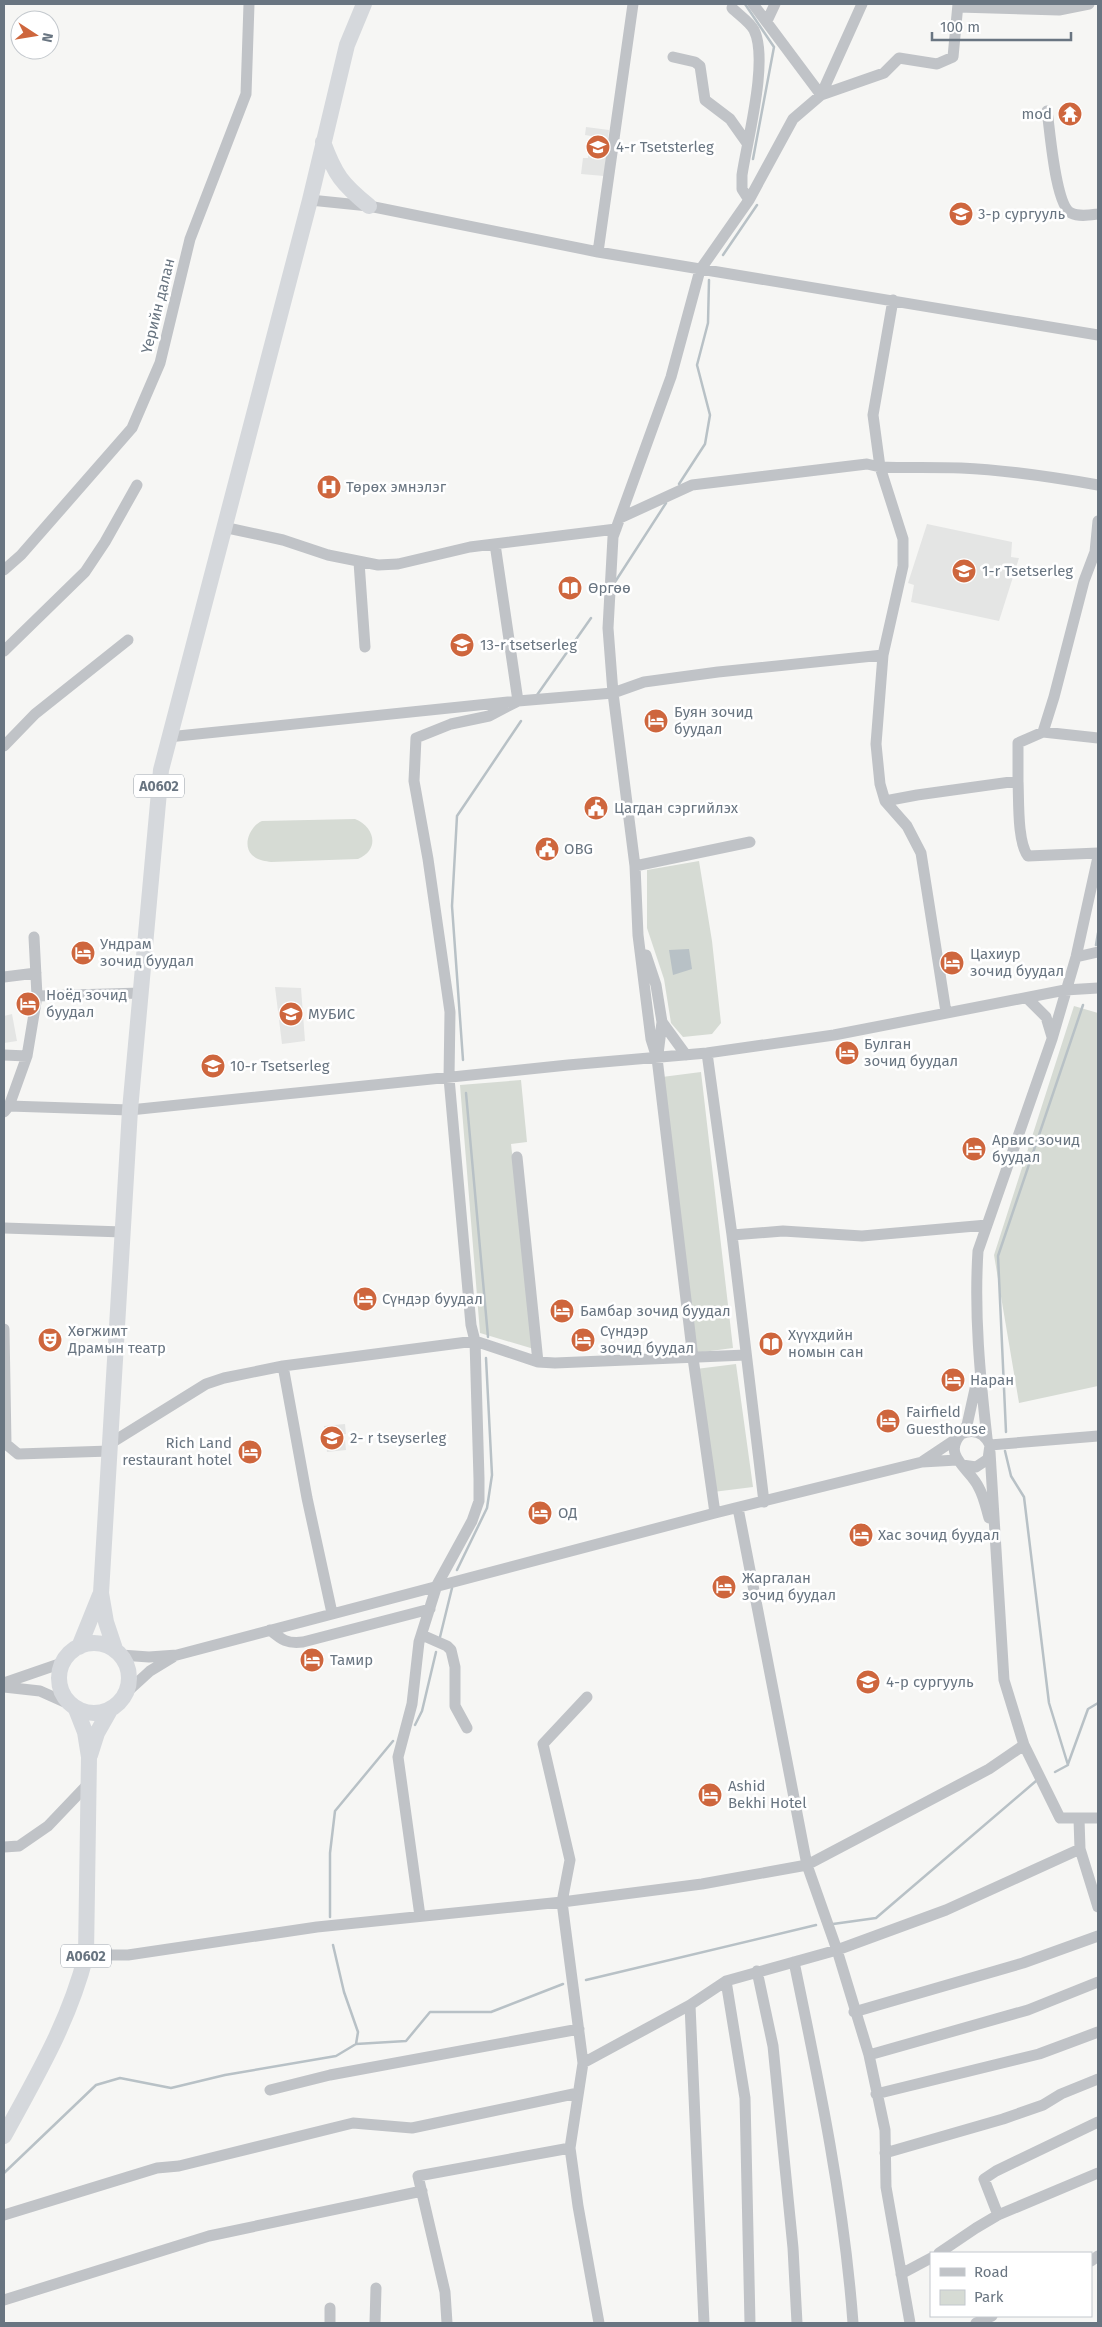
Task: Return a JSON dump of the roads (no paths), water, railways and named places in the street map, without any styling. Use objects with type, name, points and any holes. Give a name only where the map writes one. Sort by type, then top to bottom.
[{"type":"highway","name":"A0602","points":[[89,1757],[97,1732],[110,1710],[120,1703],[127,1692],[129,1673],[106,1622],[101,1593],[130,1110],[161,770],[310,200],[347,45],[364,4]]},
{"type":"highway","points":[[323,142],[336,174],[346,186],[369,206]]},
{"type":"highway","name":"A0602","points":[[4,2136],[58,2036],[78,1986],[86,1955],[89,1757],[85,1732],[73,1706],[63,1695],[59,1685],[59,1674],[62,1663],[68,1654],[79,1647],[101,1593]]},
{"type":"highway","points":[[79,1647],[97,1644],[118,1652]]},
{"type":"highway","points":[[73,1706],[93,1713],[110,1710]]},
{"type":"street","name":"Үерийн далан","points":[[4,570],[27,548],[132,428],[157,371],[190,239],[246,94],[249,4]]},
{"type":"street","points":[[598,252],[633,4]]},
{"type":"street","points":[[753,4],[821,95]]},
{"type":"street","points":[[767,21],[775,4]]},
{"type":"street","points":[[821,95],[862,4]]},
{"type":"street","points":[[715,1513],[693,1358],[657,1058],[651,1039],[638,935],[635,866],[613,693],[608,628],[613,537],[671,377],[700,270],[750,200],[794,119],[821,95],[884,73],[899,58],[937,64],[953,58],[958,6],[1059,10],[1089,4]]},
{"type":"street","points":[[732,8],[754,30],[758,46],[759,69],[742,175],[742,189],[750,200]]},
{"type":"street","points":[[673,57],[696,62],[700,66],[705,100],[730,119],[747,143]]},
{"type":"street","points":[[1047,111],[1055,176],[1064,207],[1071,213],[1083,215],[1098,214]]},
{"type":"street","points":[[310,200],[369,206],[598,252],[700,270],[1098,334]]},
{"type":"street","points":[[893,300],[873,415],[880,467],[903,539],[903,566],[883,655],[876,744],[880,784],[885,802],[907,826],[921,853],[946,1012]]},
{"type":"street","points":[[223,527],[283,540],[328,555],[359,562],[398,564],[470,547],[618,523],[692,485],[867,464],[880,467],[961,468],[1009,472],[1098,486]]},
{"type":"street","points":[[4,651],[85,572],[105,542],[137,485]]},
{"type":"street","points":[[1043,732],[1084,581],[1094,552],[1098,521]]},
{"type":"street","points":[[496,544],[518,701]]},
{"type":"street","points":[[359,562],[365,648]]},
{"type":"street","points":[[4,746],[34,714],[128,640]]},
{"type":"street","points":[[168,738],[518,701],[613,693],[644,682],[663,679],[883,655]]},
{"type":"street","points":[[420,1916],[398,1757],[412,1704],[422,1635],[437,1585],[472,1520],[479,1501],[475,1341],[471,1325],[450,1078],[450,1012],[428,859],[414,781],[416,738],[452,724],[489,716],[518,701]]},
{"type":"street","points":[[1098,738],[1043,732],[1018,743],[1018,781],[1024,852],[1028,856],[1098,853]]},
{"type":"street","points":[[885,802],[917,795],[1018,781]]},
{"type":"street","points":[[635,866],[750,842]]},
{"type":"street","points":[[1098,857],[1076,957],[1052,1039],[978,1251],[976,1284],[979,1363],[989,1445],[1004,1680],[1024,1745],[1060,1818],[1098,1818]]},
{"type":"street","points":[[638,935],[656,985],[662,1022],[657,1058]]},
{"type":"street","points":[[34,937],[37,996],[27,1056],[6,1109],[130,1110],[450,1078],[568,1064],[706,1053],[834,1034],[1065,990],[1098,988]]},
{"type":"street","points":[[1076,957],[1098,952]]},
{"type":"street","points":[[4,977],[36,973]]},
{"type":"street","points":[[37,996],[141,992]]},
{"type":"street","points":[[1027,998],[1046,1016],[1052,1039]]},
{"type":"street","points":[[662,1022],[686,1055]]},
{"type":"street","points":[[706,1053],[732,1236],[764,1502]]},
{"type":"street","points":[[4,1055],[27,1056]]},
{"type":"street","points":[[517,1157],[538,1362]]},
{"type":"street","points":[[732,1236],[783,1231],[862,1236],[987,1225]]},
{"type":"street","points":[[4,1228],[123,1232]]},
{"type":"street","points":[[4,1329],[6,1444],[18,1454],[111,1447],[206,1384],[224,1378],[283,1366],[475,1341],[538,1362],[746,1355]]},
{"type":"street","points":[[979,1363],[967,1425],[954,1446],[960,1462],[979,1486],[994,1532]]},
{"type":"street","points":[[283,1366],[307,1498],[332,1613]]},
{"type":"street","points":[[118,1652],[149,1657],[177,1655],[437,1585],[922,1462],[960,1462],[976,1467],[988,1459],[989,1445],[975,1431],[959,1437],[922,1462]]},
{"type":"street","points":[[989,1445],[1098,1436]]},
{"type":"street","points":[[738,1508],[807,1865],[836,1950],[868,2055],[885,2130],[886,2187],[910,2323]]},
{"type":"street","points":[[270,1630],[284,1642],[303,1642],[430,1609]]},
{"type":"street","points":[[422,1635],[447,1646],[451,1650],[455,1667],[455,1706],[467,1728]]},
{"type":"street","points":[[127,1692],[150,1671],[177,1655]]},
{"type":"street","points":[[4,1685],[62,1663]]},
{"type":"street","points":[[4,1685],[40,1691],[73,1706]]},
{"type":"street","points":[[587,1697],[543,1744],[570,1860],[562,1902],[583,2063],[570,2148],[578,2206],[600,2323]]},
{"type":"street","points":[[86,1955],[128,1955],[317,1927],[562,1902],[702,1884],[807,1865],[989,1769],[1024,1745]]},
{"type":"street","points":[[4,1847],[19,1846],[48,1826],[89,1783]]},
{"type":"street","points":[[1079,1819],[1080,1849],[1098,1907]]},
{"type":"street","points":[[583,2063],[690,2004],[726,1981],[836,1950],[946,1910],[1080,1849]]},
{"type":"street","points":[[854,2012],[1024,1963],[1098,1936]]},
{"type":"street","points":[[794,1962],[830,2137],[850,2276],[853,2323]]},
{"type":"street","points":[[757,1971],[773,2046],[793,2248],[797,2323]]},
{"type":"street","points":[[726,1981],[745,2098],[750,2323]]},
{"type":"street","points":[[868,2055],[1028,2010],[1098,1982]]},
{"type":"street","points":[[690,2004],[704,2323]]},
{"type":"street","points":[[270,2090],[330,2075],[578,2029]]},
{"type":"street","points":[[876,2094],[1039,2054],[1098,2032]]},
{"type":"street","points":[[885,2153],[1003,2120],[1043,2105],[1061,2094],[1098,2079]]},
{"type":"street","points":[[4,2215],[157,2168],[179,2166],[353,2124],[412,2128],[578,2093]]},
{"type":"street","points":[[998,2215],[984,2179],[996,2170],[1098,2122]]},
{"type":"street","points":[[447,2323],[445,2292],[418,2176],[570,2148]]},
{"type":"street","points":[[940,2252],[998,2215],[1098,2173]]},
{"type":"street","points":[[4,2300],[209,2236],[422,2191]]},
{"type":"street","points":[[901,2274],[930,2259]]},
{"type":"street","points":[[376,2288],[376,2323]]},
{"type":"street","points":[[330,2308],[330,2323]]},
{"type":"street","points":[[976,2323],[990,2317]]},
{"type":"waterway","points":[[745,4],[774,47],[753,159]]},
{"type":"waterway","points":[[723,255],[757,205]]},
{"type":"waterway","points":[[679,484],[705,444],[710,415],[697,365],[708,323],[709,280]]},
{"type":"waterway","points":[[615,582],[666,503]]},
{"type":"waterway","points":[[537,695],[591,618]]},
{"type":"waterway","points":[[463,1060],[452,906],[457,816],[521,721]]},
{"type":"waterway","points":[[1096,945],[1098,933]]},
{"type":"waterway","points":[[1006,1432],[998,1256],[1083,1005]]},
{"type":"waterway","points":[[466,1093],[488,1337]]},
{"type":"waterway","points":[[457,1570],[487,1508],[492,1475],[486,1358]]},
{"type":"waterway","points":[[1005,1451],[1011,1476],[1024,1497],[1049,1703],[1068,1765],[1055,1772]]},
{"type":"waterway","points":[[440,1637],[452,1588]]},
{"type":"waterway","points":[[415,1725],[422,1711],[436,1652]]},
{"type":"waterway","points":[[1068,1764],[1088,1709],[1098,1703]]},
{"type":"waterway","points":[[330,1917],[330,1853],[335,1811],[393,1741]]},
{"type":"waterway","points":[[833,1924],[876,1918],[1036,1781]]},
{"type":"waterway","points":[[586,1980],[816,1925]]},
{"type":"waterway","points":[[333,1945],[344,1992],[358,2032],[356,2044]]},
{"type":"waterway","points":[[4,2173],[96,2085],[120,2078],[171,2088],[225,2075],[336,2056],[356,2044],[406,2041],[430,2012],[491,2012],[563,1984]]},
{"type":"place","name":"mod","points":[[1070,114]]},
{"type":"place","name":"4-r Tsetsterleg","points":[[598,147]]},
{"type":"place","name":"3-р сургууль","points":[[961,214]]},
{"type":"place","name":"Төрөх эмнэлэг","points":[[329,487]]},
{"type":"place","name":"1-r Tsetserleg","points":[[964,571]]},
{"type":"place","name":"Өргөө","points":[[570,588]]},
{"type":"place","name":"13-r tsetserleg","points":[[462,645]]},
{"type":"place","name":"Буян зочид буудал","points":[[656,721]]},
{"type":"place","name":"Цагдан сэргийлэх","points":[[596,808]]},
{"type":"place","name":"OBG","points":[[547,849]]},
{"type":"place","name":"Ундрам зочид буудал","points":[[83,953]]},
{"type":"place","name":"Цахиур зочид буудал","points":[[952,963]]},
{"type":"place","name":"Ноёд зочид буудал","points":[[28,1004]]},
{"type":"place","name":"МУБИС","points":[[291,1014]]},
{"type":"place","name":"Булган зочид буудал","points":[[847,1053]]},
{"type":"place","name":"10-r Tsetserleg","points":[[213,1066]]},
{"type":"place","name":"Арвис зочид буудал","points":[[974,1149]]},
{"type":"place","name":"Сүндэр буудал","points":[[365,1299]]},
{"type":"place","name":"Бамбар зочид буудал","points":[[562,1311]]},
{"type":"place","name":"Хөгжимт Драмын театр","points":[[50,1340]]},
{"type":"place","name":"Сүндэр зочид буудал","points":[[583,1340]]},
{"type":"place","name":"Хүүхдийн номын сан","points":[[771,1344]]},
{"type":"place","name":"Наран","points":[[953,1380]]},
{"type":"place","name":"Fairfield Guesthouse","points":[[888,1421]]},
{"type":"place","name":"2- r tseyserleg","points":[[332,1438]]},
{"type":"place","name":"Rich Land restaurant hotel","points":[[250,1452]]},
{"type":"place","name":"ОД","points":[[540,1513]]},
{"type":"place","name":"Хас зочид буудал","points":[[861,1535]]},
{"type":"place","name":"Жаргалан зочид буудал","points":[[724,1587]]},
{"type":"place","name":"Тамир","points":[[312,1660]]},
{"type":"place","name":"4-р сургууль","points":[[868,1682]]},
{"type":"place","name":"Ashid Bekhi Hotel","points":[[710,1795]]}]
